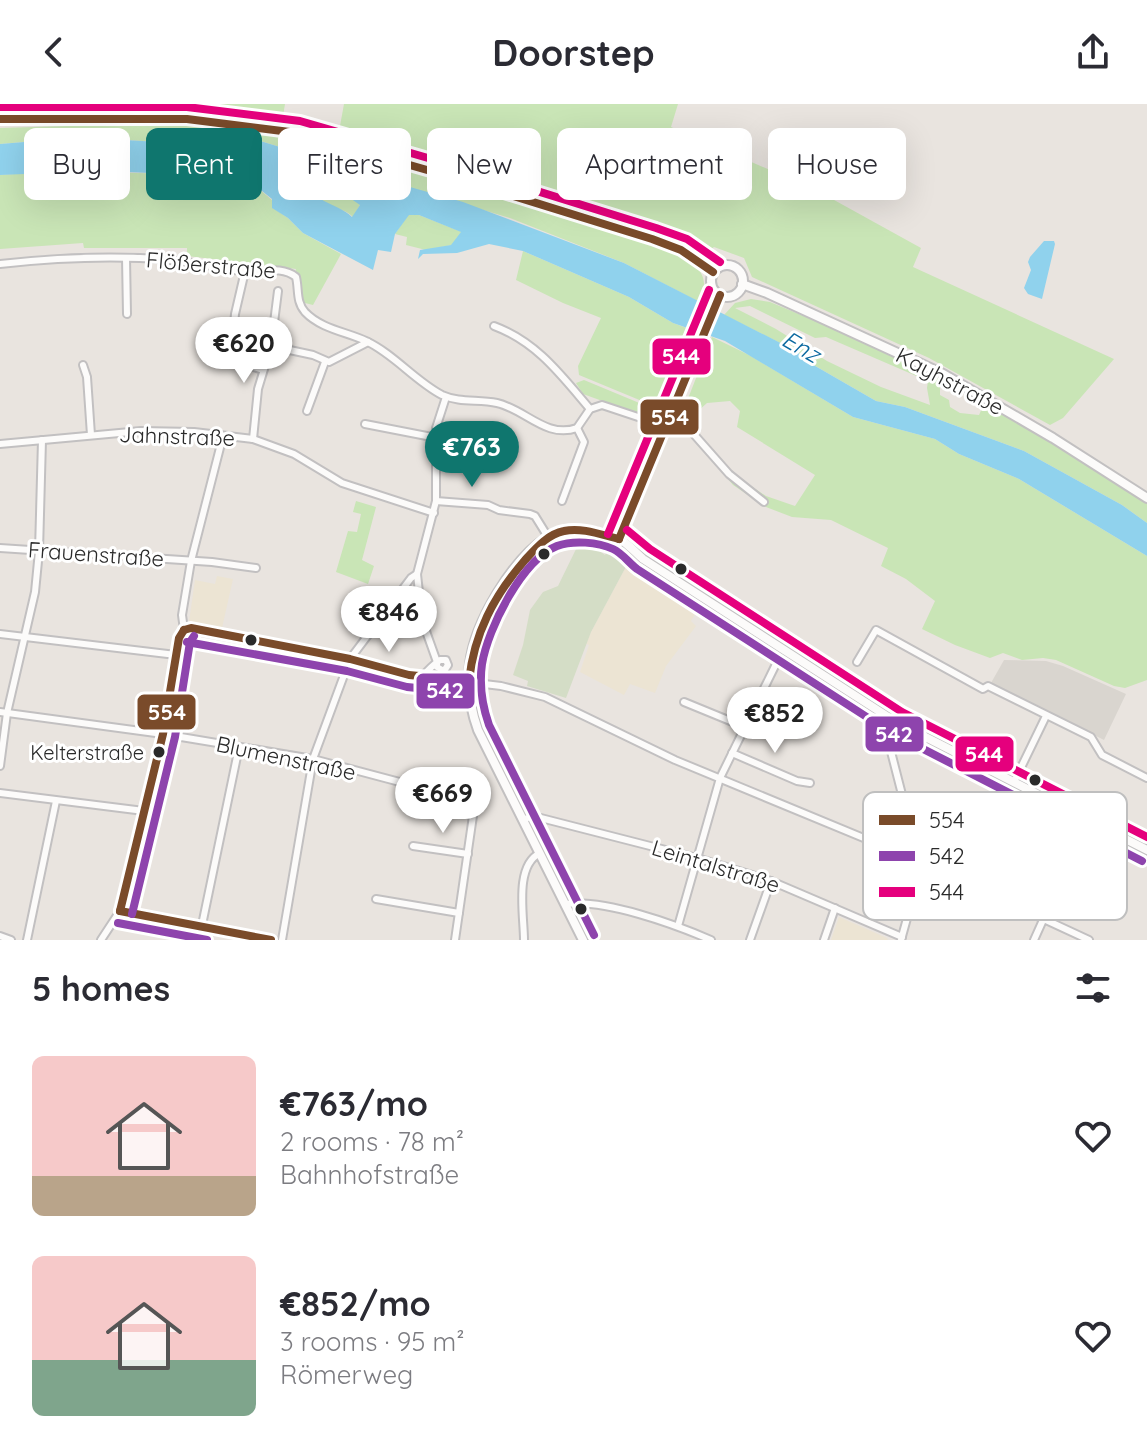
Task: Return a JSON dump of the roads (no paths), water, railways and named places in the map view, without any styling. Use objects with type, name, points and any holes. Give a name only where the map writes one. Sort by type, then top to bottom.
[{"type":"street","points":[[0,119],[178,120],[239,124],[298,133],[652,239],[681,250],[713,272]]},
{"type":"street","points":[[126,258],[127,314]]},
{"type":"street","name":"Flößerstraße","points":[[0,264],[126,258],[291,273],[296,277],[302,309],[311,318],[368,342],[446,397],[501,404],[554,430],[563,432],[577,428]]},
{"type":"street","points":[[730,265],[740,272],[742,284],[733,295],[719,297],[712,287],[713,272],[718,267],[730,265]]},
{"type":"street","points":[[245,271],[235,314],[231,352],[241,363],[263,370]]},
{"type":"street","name":"Kayhstraße","points":[[742,284],[943,374],[1053,438],[1147,498]]},
{"type":"street","points":[[253,439],[255,407],[271,346],[278,291]]},
{"type":"street","points":[[619,539],[719,297]]},
{"type":"street","points":[[494,326],[519,337],[537,350],[590,409]]},
{"type":"street","points":[[271,346],[313,355],[329,362],[368,342]]},
{"type":"street","points":[[307,411],[325,362]]},
{"type":"street","points":[[83,365],[87,377],[91,435]]},
{"type":"street","points":[[422,677],[437,662],[422,620],[417,574],[436,501],[436,428],[446,397]]},
{"type":"street","points":[[562,501],[584,442],[577,428],[590,409],[609,406],[691,431],[729,474],[764,502]]},
{"type":"street","points":[[365,424],[437,438]]},
{"type":"street","name":"Jahnstraße","points":[[0,444],[174,431],[253,439],[294,454],[342,483],[434,513]]},
{"type":"street","points":[[101,940],[120,911],[163,734],[179,638],[184,630],[182,615],[191,561],[223,436]]},
{"type":"street","points":[[0,766],[3,713],[35,592],[42,440]]},
{"type":"street","points":[[436,501],[488,505],[499,510],[530,514],[535,516],[548,537]]},
{"type":"street","points":[[583,940],[478,730],[470,707],[473,648],[486,613],[506,580],[548,537],[576,530],[619,539],[643,559],[896,722],[1034,792]]},
{"type":"street","name":"Frauenstraße","points":[[0,548],[256,568]]},
{"type":"street","points":[[282,940],[313,759],[350,659],[417,574]]},
{"type":"street","points":[[184,630],[191,628],[350,659],[422,677],[469,681],[545,697],[675,760],[863,838]]},
{"type":"street","points":[[857,662],[876,630],[983,689],[988,686],[1091,737],[1096,743],[1096,751],[1147,778]]},
{"type":"street","points":[[0,634],[176,655]]},
{"type":"street","points":[[678,926],[720,778],[775,666]]},
{"type":"street","points":[[684,702],[745,727]]},
{"type":"street","name":"Blumenstraße","points":[[3,713],[163,734],[313,759],[475,802],[468,854]]},
{"type":"street","points":[[1014,782],[1046,716]]},
{"type":"street","points":[[896,722],[888,740],[901,792]]},
{"type":"street","points":[[202,925],[239,747]]},
{"type":"street","points":[[732,753],[797,781],[810,783]]},
{"type":"street","points":[[0,793],[144,811]]},
{"type":"street","points":[[27,940],[56,801]]},
{"type":"street","name":"Leintalstraße","points":[[525,819],[533,816],[697,858],[771,881],[902,939]]},
{"type":"street","points":[[1127,840],[1147,850]]},
{"type":"street","points":[[413,846],[468,854],[455,940]]},
{"type":"street","points":[[524,940],[524,874],[530,860],[540,853]]},
{"type":"street","points":[[750,940],[771,881]]},
{"type":"street","points":[[376,899],[459,913]]},
{"type":"street","points":[[566,904],[613,909],[678,926],[711,940]]},
{"type":"street","points":[[824,940],[835,908]]},
{"type":"street","points":[[120,911],[271,940]]},
{"type":"street","points":[[1034,940],[1043,920],[1089,940]]},
{"type":"street","points":[[0,936],[11,940]]},
{"type":"water","points":[[130,140],[146,141],[146,173],[130,172]]},
{"type":"water","points":[[24,142],[24,174],[0,175],[0,144]]},
{"type":"water","points":[[262,142],[278,146],[278,200],[323,200],[352,217],[360,205],[353,200],[411,200],[411,187],[427,192],[427,200],[463,202],[624,263],[796,351],[810,363],[876,401],[905,407],[1024,451],[1122,505],[1147,523],[1147,556],[1019,479],[959,454],[935,439],[853,417],[725,341],[673,323],[629,297],[523,251],[489,244],[457,253],[423,254],[418,259],[420,250],[451,245],[461,232],[419,215],[409,215],[395,234],[391,252],[378,250],[373,270],[303,233],[272,208],[272,199],[262,191]]},
{"type":"water","points":[[1044,241],[1054,241],[1055,244],[1042,299],[1028,294],[1024,288],[1031,270],[1030,257]]},
{"type":"place","name":"Kelterstraße","points":[[159,752]]},
{"type":"water label","name":"Enz","points":[[801,347]]}]
